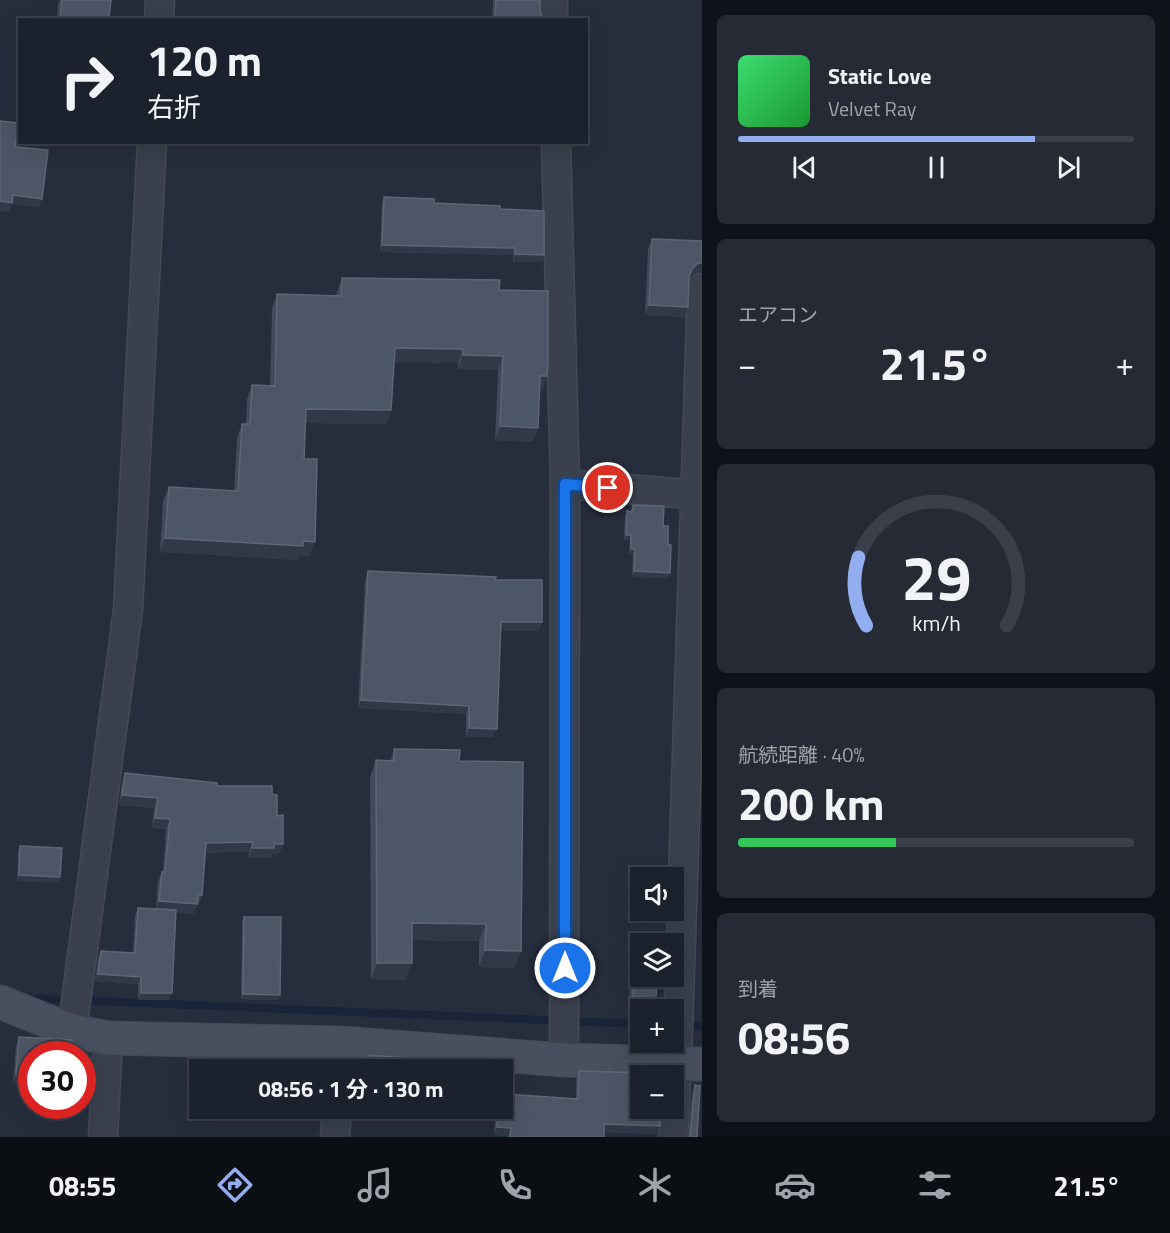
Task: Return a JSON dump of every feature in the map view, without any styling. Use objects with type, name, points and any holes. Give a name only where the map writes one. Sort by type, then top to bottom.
[{"type":"street","points":[[159,18],[160,0]]},
{"type":"street","points":[[553,0],[553,18]]},
{"type":"street","points":[[72,1031],[128,610],[152,144]]},
{"type":"street","points":[[556,144],[565,484],[564,1060]]},
{"type":"street","points":[[673,1137],[690,1064],[702,288]]},
{"type":"street","points":[[565,484],[698,495]]},
{"type":"street","points":[[0,1002],[72,1031],[108,1038],[339,1056],[690,1064]]},
{"type":"street","points":[[0,1027],[9,1027],[35,1017]]},
{"type":"street","points":[[103,1137],[108,1038]]},
{"type":"street","points":[[335,1137],[336,1119]]},
{"type":"building","points":[[62,0],[111,0],[109,18],[60,18]]},
{"type":"building","points":[[496,0],[540,0],[540,11],[543,18],[495,18]]},
{"type":"building","points":[[0,121],[18,123],[15,147],[48,150],[42,199],[13,195],[12,203],[0,201]]},
{"type":"building","points":[[384,197],[434,199],[434,203],[544,211],[544,255],[515,254],[515,248],[382,245]]},
{"type":"building","points":[[652,239],[702,241],[702,263],[698,263],[692,269],[689,277],[688,307],[649,305]]},
{"type":"building","points":[[342,278],[500,280],[499,290],[548,291],[547,376],[540,376],[538,428],[500,426],[503,356],[463,355],[463,349],[395,348],[391,410],[306,409],[304,459],[317,459],[315,542],[303,541],[303,546],[165,538],[169,487],[238,491],[242,424],[250,424],[252,385],[275,386],[277,294],[341,296]]},
{"type":"building","points":[[633,505],[664,506],[663,526],[668,526],[668,545],[671,545],[670,573],[634,571],[635,549],[631,549],[631,535],[626,535],[627,511],[632,512]]},
{"type":"building","points":[[368,571],[496,577],[495,580],[542,580],[542,622],[501,622],[497,729],[469,728],[469,706],[361,700]]},
{"type":"building","points":[[394,749],[460,750],[459,761],[523,762],[521,951],[485,950],[486,924],[412,923],[412,963],[377,963],[376,760],[394,761]]},
{"type":"building","points":[[125,773],[217,783],[217,786],[272,786],[272,794],[277,795],[277,816],[283,815],[283,844],[274,844],[274,848],[252,848],[253,842],[206,843],[202,895],[198,894],[197,904],[159,901],[162,872],[165,872],[170,819],[155,818],[158,798],[122,795]]},
{"type":"building","points":[[20,846],[62,848],[60,877],[19,875]]},
{"type":"building","points":[[138,908],[176,910],[172,993],[141,993],[141,977],[98,974],[101,951],[135,953]]},
{"type":"building","points":[[244,917],[281,917],[280,995],[243,994]]},
{"type":"building","points":[[633,987],[656,987],[656,998],[633,997]]},
{"type":"building","points":[[19,1037],[72,1040],[72,1041],[19,1041]]},
{"type":"building","points":[[18,1050],[18,1075],[16,1075]]},
{"type":"building","points":[[368,1055],[422,1059],[368,1059]]},
{"type":"building","points":[[579,1071],[630,1073],[630,1119],[660,1119],[660,1126],[604,1124],[604,1137],[510,1137],[511,1128],[497,1127],[497,1119],[513,1119],[513,1095],[578,1099]]},
{"type":"building","points":[[695,1085],[700,1086],[697,1137],[690,1137]]},
{"type":"waterway","points":[[24,998],[630,1024]]},
{"type":"waterway","points":[[684,1026],[702,1026]]},
{"type":"route","points":[[565,968],[565,484],[608,488]]}]
